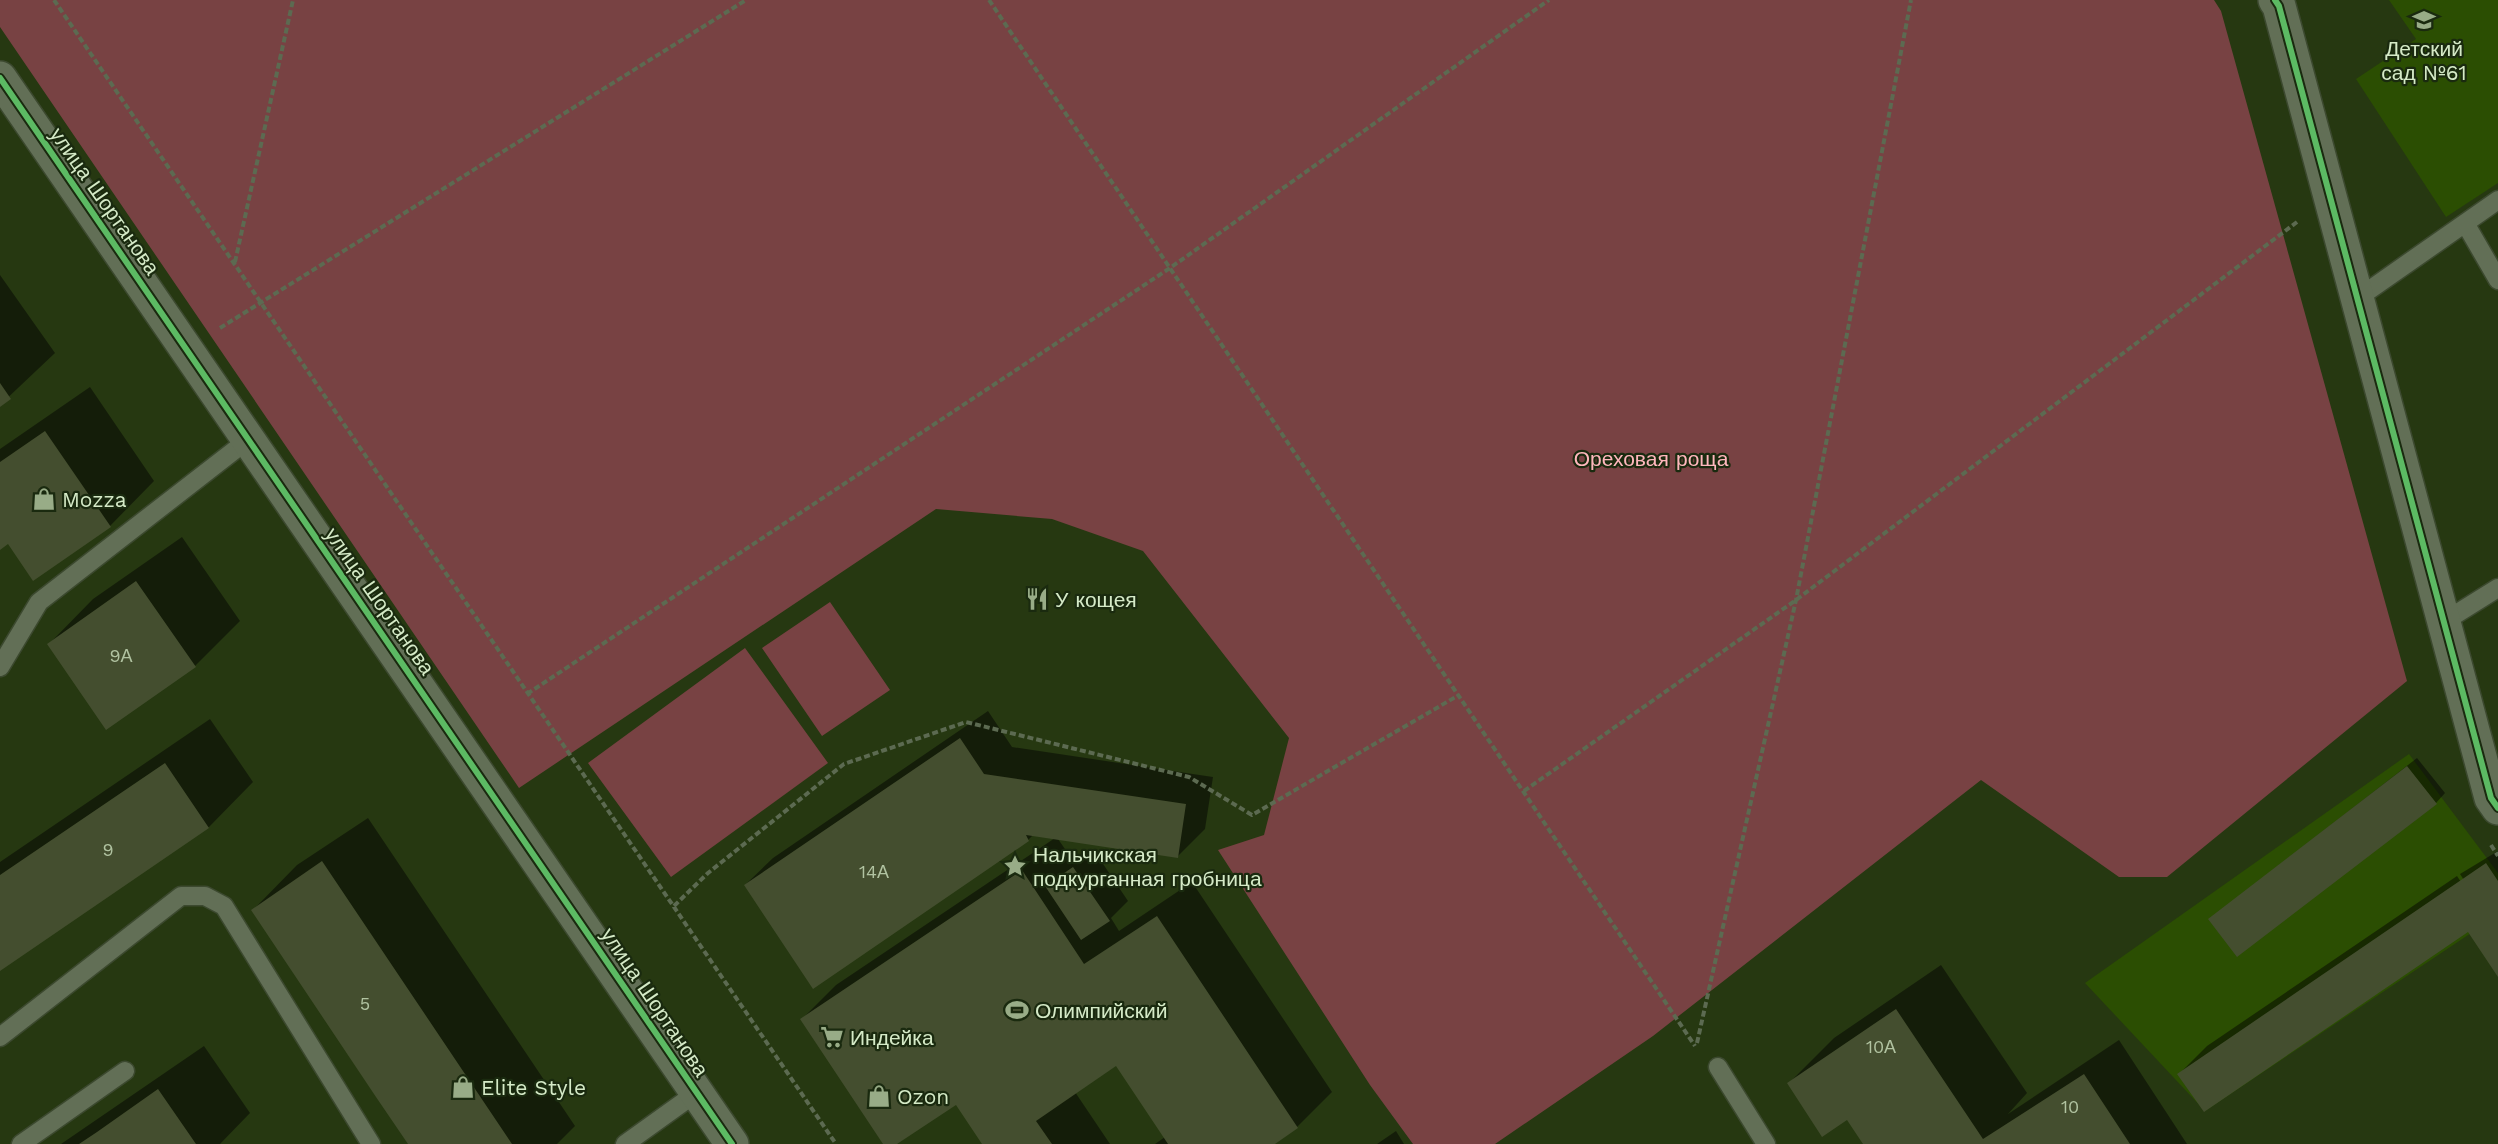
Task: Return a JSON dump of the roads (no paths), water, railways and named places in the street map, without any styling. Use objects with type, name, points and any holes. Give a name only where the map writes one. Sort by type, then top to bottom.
[{"type":"street","points":[[2275,0],[2279,6],[2445,621],[2496,800]]},
{"type":"street","name":"улица Шортанова","points":[[0,78],[732,1144]]},
{"type":"lane","points":[[2358,298],[2498,200]]},
{"type":"lane","points":[[2465,223],[2498,280]]},
{"type":"lane","points":[[0,667],[39,602],[249,439]]},
{"type":"lane","points":[[2445,621],[2498,588]]},
{"type":"lane","points":[[0,1037],[181,896],[205,896],[224,906],[371,1144]]},
{"type":"lane","points":[[1718,1067],[1766,1144]]},
{"type":"lane","points":[[21,1144],[125,1071]]},
{"type":"lane","points":[[625,1144],[696,1093]]},
{"type":"place","name":"Детский сад №61","points":[[2424,20]]},
{"type":"place","name":"Mozza","points":[[44,499]]},
{"type":"place","name":"У кощея","points":[[1037,599]]},
{"type":"place","name":"Нальчикская подкурганная гробница","points":[[1015,866]]},
{"type":"place","name":"Олимпийский","points":[[1017,1010]]},
{"type":"place","name":"Индейка","points":[[832,1037]]},
{"type":"place","name":"Elite Style","points":[[463,1087]]},
{"type":"place","name":"Ozon","points":[[879,1096]]},
{"type":"park label","name":"Ореховая роща","points":[[1651,458]]}]
